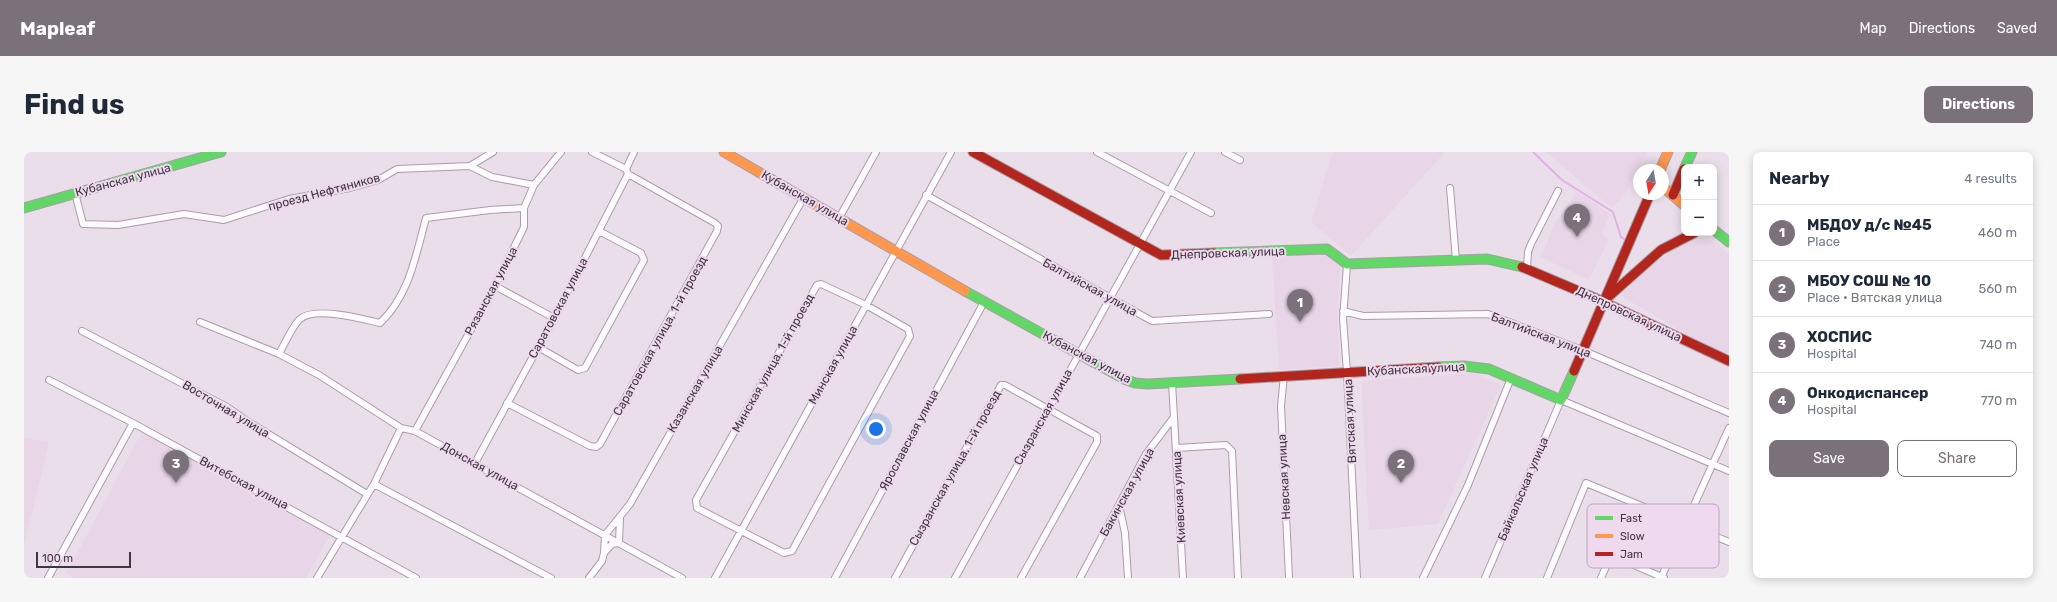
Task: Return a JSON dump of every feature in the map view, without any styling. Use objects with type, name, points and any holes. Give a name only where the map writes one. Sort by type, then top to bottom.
[{"type":"street","name":"Кубанская улица","points":[[24,208],[221,152]]},
{"type":"street","name":"проезд Нефтяников","points":[[470,166],[493,152]]},
{"type":"street","name":"Рязанская улица","points":[[415,431],[495,286],[524,227],[524,208],[534,185],[561,152]]},
{"type":"street","name":"Саратовская улица, 1-й проезд","points":[[507,403],[590,446],[596,447],[600,444],[717,231],[718,226],[715,223],[592,152]]},
{"type":"street","name":"Саратовская улица","points":[[475,463],[554,318],[599,231],[627,171],[634,152]]},
{"type":"street","name":"Кубанская улица","points":[[724,152],[984,302],[1135,383],[1172,383],[1464,366],[1489,369],[1729,472]]},
{"type":"street","points":[[839,218],[876,152]]},
{"type":"street","name":"Минская улица","points":[[715,578],[951,152]]},
{"type":"street","name":"Днепровская улица","points":[[973,152],[1161,255],[1327,249],[1347,264],[1487,259],[1527,268],[1604,301],[1729,361]]},
{"type":"street","points":[[1097,152],[1211,213]]},
{"type":"street","name":"Сызранская улица","points":[[955,578],[1078,353],[1191,152]]},
{"type":"street","points":[[1225,152],[1240,160]]},
{"type":"street","points":[[1663,164],[1668,152]]},
{"type":"street","points":[[1686,164],[1692,152]]},
{"type":"street","name":"проезд Нефтяников","points":[[75,193],[83,224],[118,225],[184,214],[224,220],[289,199],[350,188],[378,180],[397,169],[470,166],[492,177],[534,185]]},
{"type":"street","points":[[1673,195],[1681,175]]},
{"type":"street","points":[[1450,188],[1456,260]]},
{"type":"street","points":[[1527,268],[1528,252],[1531,244],[1558,191]]},
{"type":"street","points":[[1669,192],[1681,202]]},
{"type":"street","name":"Балтийская улица","points":[[926,195],[1152,321],[1269,314]]},
{"type":"street","name":"Казанская улица","points":[[605,535],[620,517],[804,198]]},
{"type":"street","points":[[1562,400],[1582,350],[1647,200]]},
{"type":"street","points":[[279,354],[300,319],[312,314],[344,316],[380,323],[386,317],[405,289],[426,218],[490,210],[524,208]]},
{"type":"street","points":[[538,347],[578,370],[585,368],[644,260],[641,253],[599,231]]},
{"type":"street","points":[[1717,232],[1729,242]]},
{"type":"street","points":[[1604,301],[1661,250],[1688,236]]},
{"type":"street","name":"Вятская улица","points":[[1347,264],[1343,311],[1357,578]]},
{"type":"street","name":"Минская улица, 1-й проезд","points":[[825,284],[908,329],[910,336],[792,551],[784,553],[741,530],[697,508],[696,500],[817,285],[825,284]]},
{"type":"street","points":[[495,286],[554,318]]},
{"type":"street","name":"Ярославская улица","points":[[834,578],[984,302]]},
{"type":"street","name":"Балтийская улица","points":[[1343,311],[1363,316],[1488,314],[1582,350],[1729,413]]},
{"type":"street","name":"Донская улица","points":[[200,322],[279,354],[319,375],[401,428],[415,431],[475,463],[682,578]]},
{"type":"street","name":"Восточная улица","points":[[82,331],[227,407],[247,421],[367,494]]},
{"type":"street","name":"Невская улица","points":[[1284,376],[1281,406],[1289,578]]},
{"type":"street","points":[[1423,578],[1468,485],[1511,378]]},
{"type":"street","name":"Витебская улица","points":[[49,380],[133,423],[416,578]]},
{"type":"street","points":[[1172,383],[1174,417]]},
{"type":"street","name":"Сызранская улица, 1-й проезд","points":[[895,578],[998,387],[1001,385],[1005,385],[1097,436],[1097,442],[1021,578]]},
{"type":"street","name":"Байкальская улица","points":[[1485,578],[1562,400]]},
{"type":"street","name":"Киевская улица","points":[[1174,417],[1177,448],[1183,578]]},
{"type":"street","name":"Бакинская улица","points":[[1080,578],[1146,454],[1174,417]]},
{"type":"street","points":[[48,578],[133,423]]},
{"type":"street","points":[[317,578],[341,536],[374,484],[401,428]]},
{"type":"street","points":[[1693,504],[1729,428]]},
{"type":"street","points":[[1177,448],[1226,445],[1232,451],[1238,578]]},
{"type":"street","points":[[1547,578],[1586,483],[1636,504]]},
{"type":"street","points":[[374,484],[551,578]]},
{"type":"street","points":[[1119,505],[1125,534],[1128,578]]},
{"type":"street","points":[[589,578],[598,567],[604,553],[612,544],[619,543],[620,517]]},
{"type":"street","points":[[604,553],[605,535]]},
{"type":"street","points":[[1719,538],[1729,542]]},
{"type":"street","points":[[1601,578],[1605,568]]},
{"type":"street","points":[[1640,568],[1662,578],[1666,568]]},
{"type":"shaded area","points":[[1333,152],[1445,152],[1351,256],[1311,222]]},
{"type":"shaded area","points":[[1546,152],[1647,152],[1641,164],[1633,164],[1633,178],[1624,195],[1612,208]]},
{"type":"shaded area","points":[[1577,192],[1610,214],[1601,234],[1609,239],[1589,280],[1541,257],[1555,223]]},
{"type":"shaded area","points":[[1711,240],[1729,254],[1729,358],[1721,355],[1620,295],[1652,265],[1677,247],[1694,242]]},
{"type":"shaded area","points":[[1324,253],[1340,266],[1337,312],[1339,366],[1279,370],[1272,257]]},
{"type":"shaded area","points":[[1473,373],[1501,385],[1438,524],[1369,530],[1361,381]]},
{"type":"shaded area","points":[[142,432],[331,533],[306,578],[73,578],[66,574]]},
{"type":"shaded area","points":[[24,438],[49,442],[24,546]]},
{"type":"waterway","points":[[1533,152],[1562,180],[1613,212],[1621,237],[1624,239]]},
{"type":"traffic: fast","points":[[24,208],[221,152]]},
{"type":"traffic: fast","points":[[1686,164],[1692,152]]},
{"type":"traffic: fast","points":[[1717,232],[1729,242]]},
{"type":"traffic: fast","points":[[1214,253],[1327,249],[1347,264],[1487,259],[1522,267]]},
{"type":"traffic: fast","points":[[965,291],[1124,379],[1135,383],[1148,384],[1240,379]]},
{"type":"traffic: fast","points":[[1439,367],[1464,366],[1489,369],[1561,400],[1574,371]]},
{"type":"traffic: slow","points":[[724,152],[965,291]]},
{"type":"traffic: slow","points":[[1663,164],[1668,152]]},
{"type":"traffic: slow","points":[[1669,192],[1681,202]]},
{"type":"traffic: jam","points":[[973,152],[1161,255],[1214,253]]},
{"type":"traffic: jam","points":[[1673,195],[1681,176]]},
{"type":"traffic: jam","points":[[1574,371],[1647,200]]},
{"type":"traffic: jam","points":[[1606,299],[1661,250],[1688,236]]},
{"type":"traffic: jam","points":[[1522,267],[1595,298],[1729,361]]},
{"type":"traffic: jam","points":[[1240,379],[1439,367]]},
{"type":"place","name":"Онкодиспансер","points":[[1577,237]]},
{"type":"place","name":"МБДОУ д/с №45","points":[[1300,322]]},
{"type":"place","name":"ХОСПИС","points":[[176,483]]},
{"type":"place","name":"МБОУ СОШ № 10","points":[[1401,483]]}]
